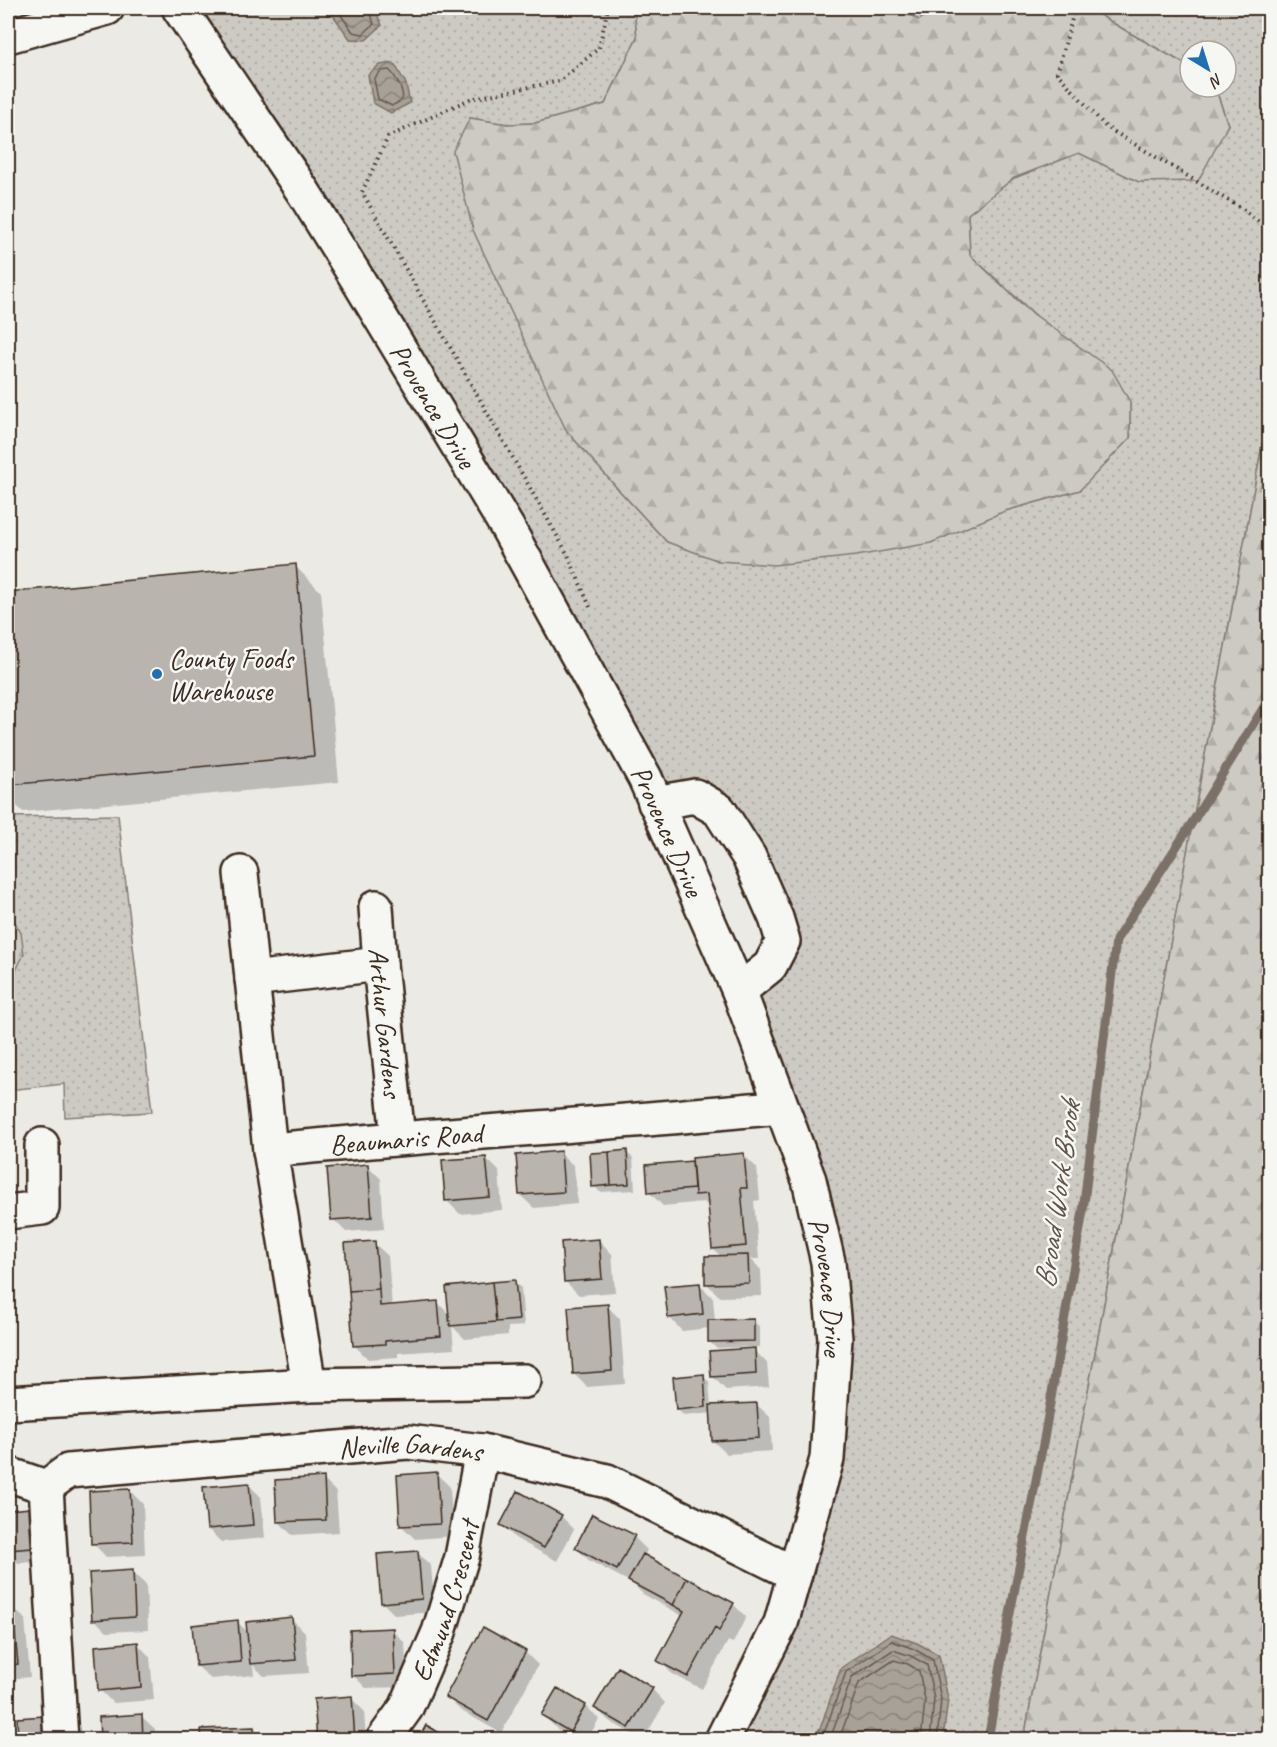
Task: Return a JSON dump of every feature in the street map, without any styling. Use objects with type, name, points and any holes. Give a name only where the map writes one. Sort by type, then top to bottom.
[{"type":"street","points":[[8,36],[107,8]]},
{"type":"street","name":"Provence Drive","points":[[179,8],[304,193],[358,280],[495,507],[645,778],[739,991],[809,1180],[828,1262],[835,1339],[827,1459],[780,1623],[722,1740]]},
{"type":"street","points":[[655,803],[695,796],[719,810],[749,857],[776,918],[783,941],[770,966],[739,991]]},
{"type":"street","points":[[241,873],[270,1150],[309,1384]]},
{"type":"street","name":"Arthur Gardens","points":[[376,907],[398,1138]]},
{"type":"street","points":[[252,979],[380,964]]},
{"type":"street","name":"Beaumaris Road","points":[[270,1150],[781,1107]]},
{"type":"street","points":[[8,1212],[42,1208],[42,1145]]},
{"type":"street","points":[[8,1402],[309,1384],[524,1381]]},
{"type":"street","name":"Neville Gardens","points":[[46,1487],[68,1471],[408,1442],[482,1451],[607,1481],[795,1574]]},
{"type":"street","name":"Edmund Crescent","points":[[383,1740],[406,1708],[439,1632],[462,1557],[482,1451]]},
{"type":"street","points":[[8,1474],[46,1487],[61,1740]]},
{"type":"path","points":[[568,555],[362,192],[388,137],[470,99],[560,81],[599,48],[608,8]]},
{"type":"path","points":[[1075,8],[1057,74],[1106,127],[1244,210],[1269,231]]},
{"type":"green space","points":[[179,8],[634,8],[637,37],[605,104],[535,123],[507,124],[470,118],[566,430],[667,542],[1005,511],[1079,490],[1130,438],[1130,402],[970,255],[968,214],[1014,178],[1079,153],[1139,182],[1228,125],[1219,99],[1238,99],[1238,39],[1178,39],[1178,60],[1088,8],[1269,8],[1269,407],[1024,1739],[722,1739],[827,1459],[828,1262],[739,991],[783,941],[719,810],[655,803]]},
{"type":"green space","points":[[634,8],[898,8],[919,20],[937,8],[1088,8],[1178,60],[1178,99],[1219,99],[1228,125],[1198,181],[1139,182],[1079,153],[1014,178],[968,214],[970,255],[1028,310],[1112,370],[1130,402],[1130,438],[1080,490],[1005,511],[931,543],[856,556],[774,565],[719,561],[667,542],[566,430],[473,230],[453,151],[470,118],[507,124],[535,123],[605,104],[637,37]]},
{"type":"green space","points":[[898,8],[937,8],[919,21]]},
{"type":"green space","points":[[1269,407],[1269,1739],[1024,1739]]},
{"type":"green space","points":[[118,815],[152,1112],[65,1117],[64,1084],[8,1090],[8,817]]},
{"type":"green space","points":[[8,909],[21,933],[24,954],[8,984]]},
{"type":"water","points":[[332,8],[374,8],[382,25],[366,40],[350,39],[330,11]]},
{"type":"water","points":[[394,63],[406,84],[410,103],[391,113],[373,103],[368,75],[379,65]]},
{"type":"water","points":[[891,1634],[917,1643],[939,1655],[948,1699],[943,1739],[813,1739],[821,1726],[841,1668]]},
{"type":"building","name":"County Foods Warehouse","points":[[296,564],[314,756],[8,785],[8,592]]},
{"type":"building","points":[[627,1150],[629,1184],[611,1185],[609,1152]]},
{"type":"building","points":[[561,1151],[564,1192],[519,1195],[516,1155]]},
{"type":"building","points":[[609,1152],[611,1185],[592,1187],[590,1153]]},
{"type":"building","points":[[744,1153],[747,1188],[741,1188],[746,1246],[712,1249],[707,1194],[695,1195],[692,1158]]},
{"type":"building","points":[[486,1157],[490,1197],[445,1201],[442,1160]]},
{"type":"building","points":[[692,1161],[694,1189],[648,1193],[646,1165]]},
{"type":"building","points":[[368,1164],[372,1217],[331,1220],[327,1168]]},
{"type":"building","points":[[599,1239],[602,1279],[564,1282],[561,1242]]},
{"type":"building","points":[[375,1241],[379,1289],[349,1291],[345,1243]]},
{"type":"building","points":[[748,1255],[749,1283],[705,1284],[705,1256]]},
{"type":"building","points":[[515,1280],[519,1320],[496,1322],[492,1282]]},
{"type":"building","points":[[492,1282],[496,1322],[450,1326],[446,1287]]},
{"type":"building","points":[[700,1283],[703,1314],[668,1318],[664,1286]]},
{"type":"building","points":[[379,1289],[380,1306],[438,1301],[441,1336],[353,1346],[349,1291]]},
{"type":"building","points":[[608,1304],[612,1371],[573,1374],[568,1307]]},
{"type":"building","points":[[754,1319],[754,1341],[708,1342],[708,1320]]},
{"type":"building","points":[[755,1348],[756,1374],[711,1377],[709,1351]]},
{"type":"building","points":[[704,1374],[706,1407],[676,1410],[673,1377]]},
{"type":"building","points":[[757,1403],[759,1438],[712,1441],[710,1405]]},
{"type":"building","points":[[437,1472],[440,1524],[400,1526],[397,1475]]},
{"type":"building","points":[[324,1477],[326,1520],[277,1522],[275,1480]]},
{"type":"building","points":[[249,1483],[253,1525],[207,1529],[203,1487]]},
{"type":"building","points":[[130,1489],[133,1542],[91,1544],[89,1491]]},
{"type":"building","points":[[518,1491],[562,1515],[544,1548],[500,1525]]},
{"type":"building","points":[[30,1508],[33,1548],[8,1550],[8,1510]]},
{"type":"building","points":[[592,1514],[635,1535],[617,1570],[575,1548]]},
{"type":"building","points":[[418,1551],[422,1599],[381,1603],[377,1554]]},
{"type":"building","points":[[643,1554],[687,1578],[673,1605],[628,1581]]},
{"type":"building","points":[[133,1570],[135,1617],[92,1620],[89,1573]]},
{"type":"building","points":[[687,1578],[734,1603],[719,1631],[715,1628],[688,1677],[657,1661],[684,1611],[673,1605]]},
{"type":"building","points":[[8,1604],[12,1604],[18,1664],[8,1665]]},
{"type":"building","points":[[292,1617],[296,1660],[250,1664],[246,1622]]},
{"type":"building","points":[[238,1620],[241,1662],[196,1666],[192,1625]]},
{"type":"building","points":[[483,1627],[526,1651],[488,1721],[445,1697]]},
{"type":"building","points":[[393,1628],[395,1674],[351,1676],[350,1630]]},
{"type":"building","points":[[138,1642],[141,1687],[98,1691],[95,1646]]},
{"type":"building","points":[[618,1667],[653,1688],[629,1728],[594,1708]]},
{"type":"building","points":[[557,1688],[586,1705],[570,1732],[541,1715]]},
{"type":"building","points":[[352,1696],[355,1740],[317,1740],[314,1699]]},
{"type":"building","points":[[142,1714],[143,1740],[100,1740],[99,1717]]},
{"type":"building","points":[[44,1716],[45,1740],[18,1740],[17,1718]]},
{"type":"building","points":[[426,1725],[452,1740],[418,1740]]},
{"type":"building","points":[[254,1727],[255,1740],[202,1740],[201,1729]]},
{"type":"waterway","name":"Broad Work Brook","points":[[988,1740],[1044,1439],[1083,1211],[1116,940],[1270,697]]},
{"type":"place","name":"County Foods Warehouse","points":[[157,674]]}]
